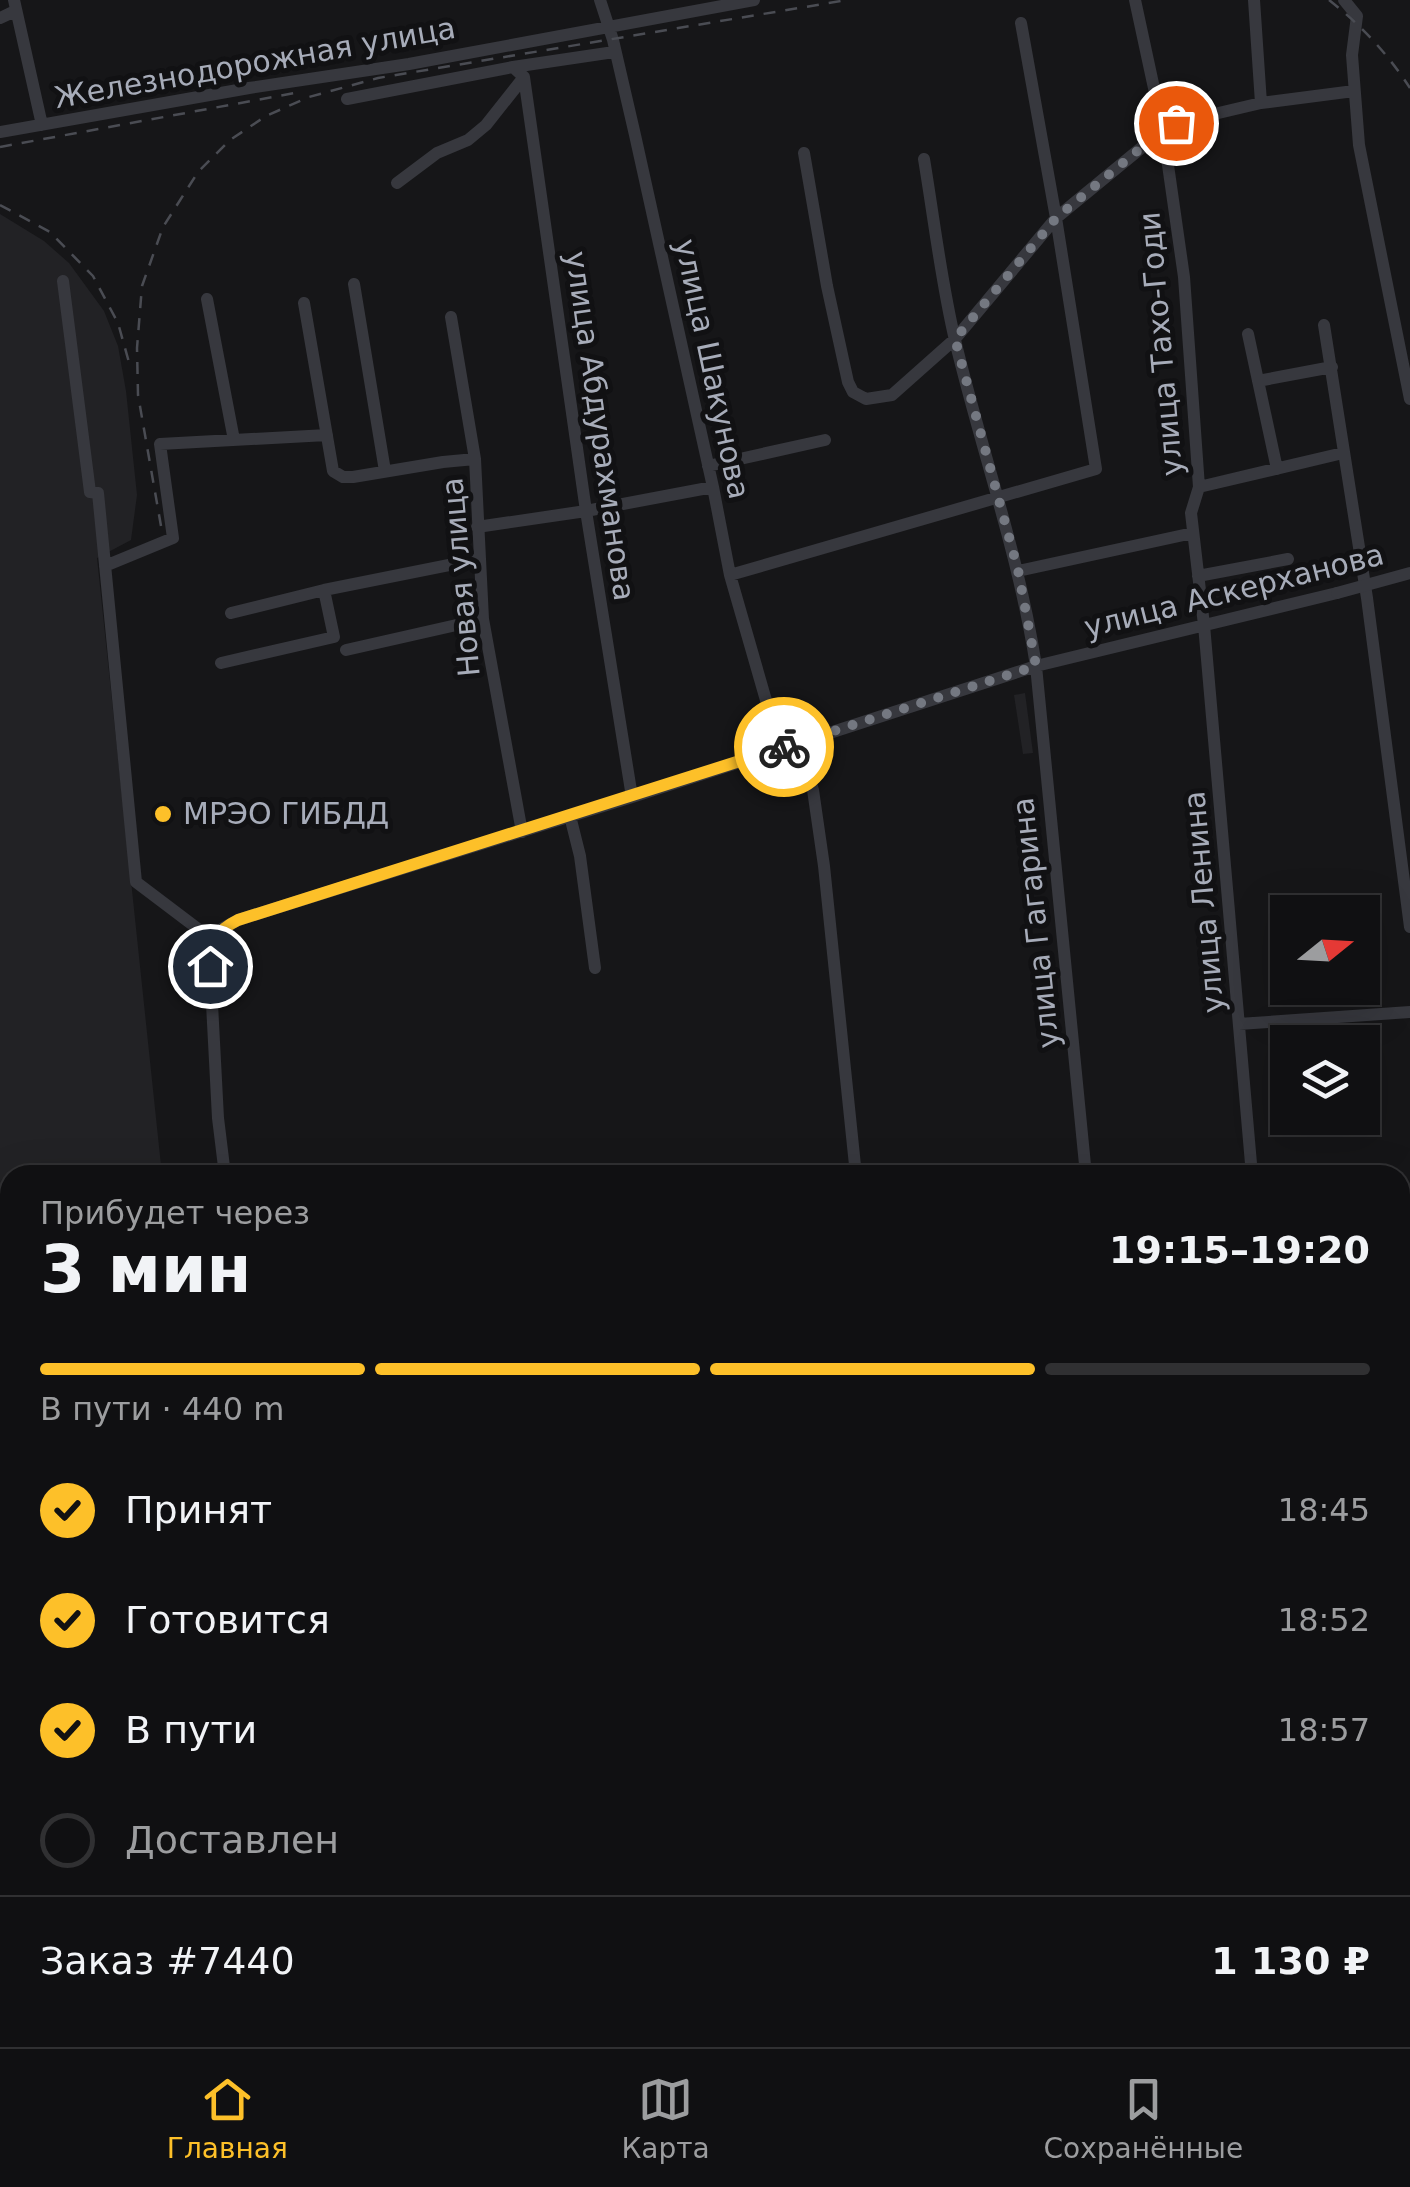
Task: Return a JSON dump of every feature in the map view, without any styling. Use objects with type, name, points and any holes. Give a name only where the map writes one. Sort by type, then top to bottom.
[{"type":"street","name":"улица Шакунова","points":[[600,0],[636,135],[730,575],[780,748]]},
{"type":"street","name":"Железнодорожная улица","points":[[0,132],[409,64],[754,0]]},
{"type":"street","name":"улица Тахо-Годи","points":[[1135,0],[1163,130],[1184,276],[1199,487],[1191,513],[1204,625]]},
{"type":"street","points":[[1254,0],[1261,104]]},
{"type":"street","points":[[1344,0],[1357,16],[1352,56],[1359,145],[1410,399]]},
{"type":"street","points":[[0,18],[14,6],[42,125]]},
{"type":"street","points":[[730,575],[1096,469],[1021,23]]},
{"type":"street","points":[[347,100],[513,67],[614,52]]},
{"type":"street","points":[[397,182],[436,153],[468,140],[486,125],[524,77],[513,67]]},
{"type":"street","name":"улица Абдурахманова","points":[[524,77],[632,797]]},
{"type":"street","points":[[804,153],[848,382],[853,392],[866,399],[892,394],[955,339],[1056,218],[1163,130],[1176,123],[1261,104],[1354,91]]},
{"type":"street","name":"улица Гагарина","points":[[924,160],[955,339],[1018,570],[1036,666],[1085,1165]]},
{"type":"street","points":[[62,282],[90,492],[98,493],[136,882],[214,941],[210,966],[224,1165]]},
{"type":"street","points":[[354,284],[385,471]]},
{"type":"street","points":[[207,299],[234,440]]},
{"type":"street","points":[[304,303],[327,436],[338,476],[475,459]]},
{"type":"street","name":"Новая улица","points":[[451,317],[475,459],[483,619],[522,832]]},
{"type":"street","points":[[1324,324],[1367,598],[1410,928]]},
{"type":"street","points":[[1248,334],[1277,469]]},
{"type":"street","points":[[1258,380],[1332,367]]},
{"type":"street","points":[[105,566],[173,538],[160,444],[327,436]]},
{"type":"street","points":[[708,466],[826,440]]},
{"type":"street","points":[[1199,487],[1344,453]]},
{"type":"street","points":[[477,527],[713,487]]},
{"type":"street","points":[[1018,570],[1194,533]]},
{"type":"street","points":[[231,613],[479,559]]},
{"type":"street","points":[[1198,576],[1288,559]]},
{"type":"street","name":"улица Аскерханова","points":[[214,941],[223,928],[238,920],[1036,666],[1410,573]]},
{"type":"street","points":[[221,664],[334,638],[324,590]]},
{"type":"street","points":[[346,650],[483,619]]},
{"type":"street","name":"улица Ленина","points":[[1204,625],[1251,1165]]},
{"type":"street","points":[[798,743],[813,790],[824,866],[855,1165]]},
{"type":"street","points":[[570,816],[580,856],[595,968]]},
{"type":"street","points":[[1239,1024],[1410,1012]]},
{"type":"shaded area","points":[[0,214],[44,241],[69,263],[104,311],[118,346],[126,391],[137,495],[131,540],[97,558],[161,1165],[0,1165]]},
{"type":"shaded area","points":[[1025,693],[1033,753],[1023,754],[1014,695]]},
{"type":"railway","points":[[161,526],[138,395],[142,286],[163,227],[198,172],[230,140],[266,116],[309,97],[378,78],[847,0]]},
{"type":"railway","points":[[1329,0],[1373,41],[1410,88]]},
{"type":"railway","points":[[0,147],[295,93]]},
{"type":"railway","points":[[0,205],[50,232],[93,276],[118,323],[130,366]]},
{"type":"way so far","points":[[784,747],[1036,666],[1018,570],[955,339],[1056,218],[1176,123]]},
{"type":"place","name":"МРЭО ГИБДД","points":[[163,814]]},
{"type":"route","points":[[210,966],[214,941],[223,928],[238,920],[784,747]]}]
